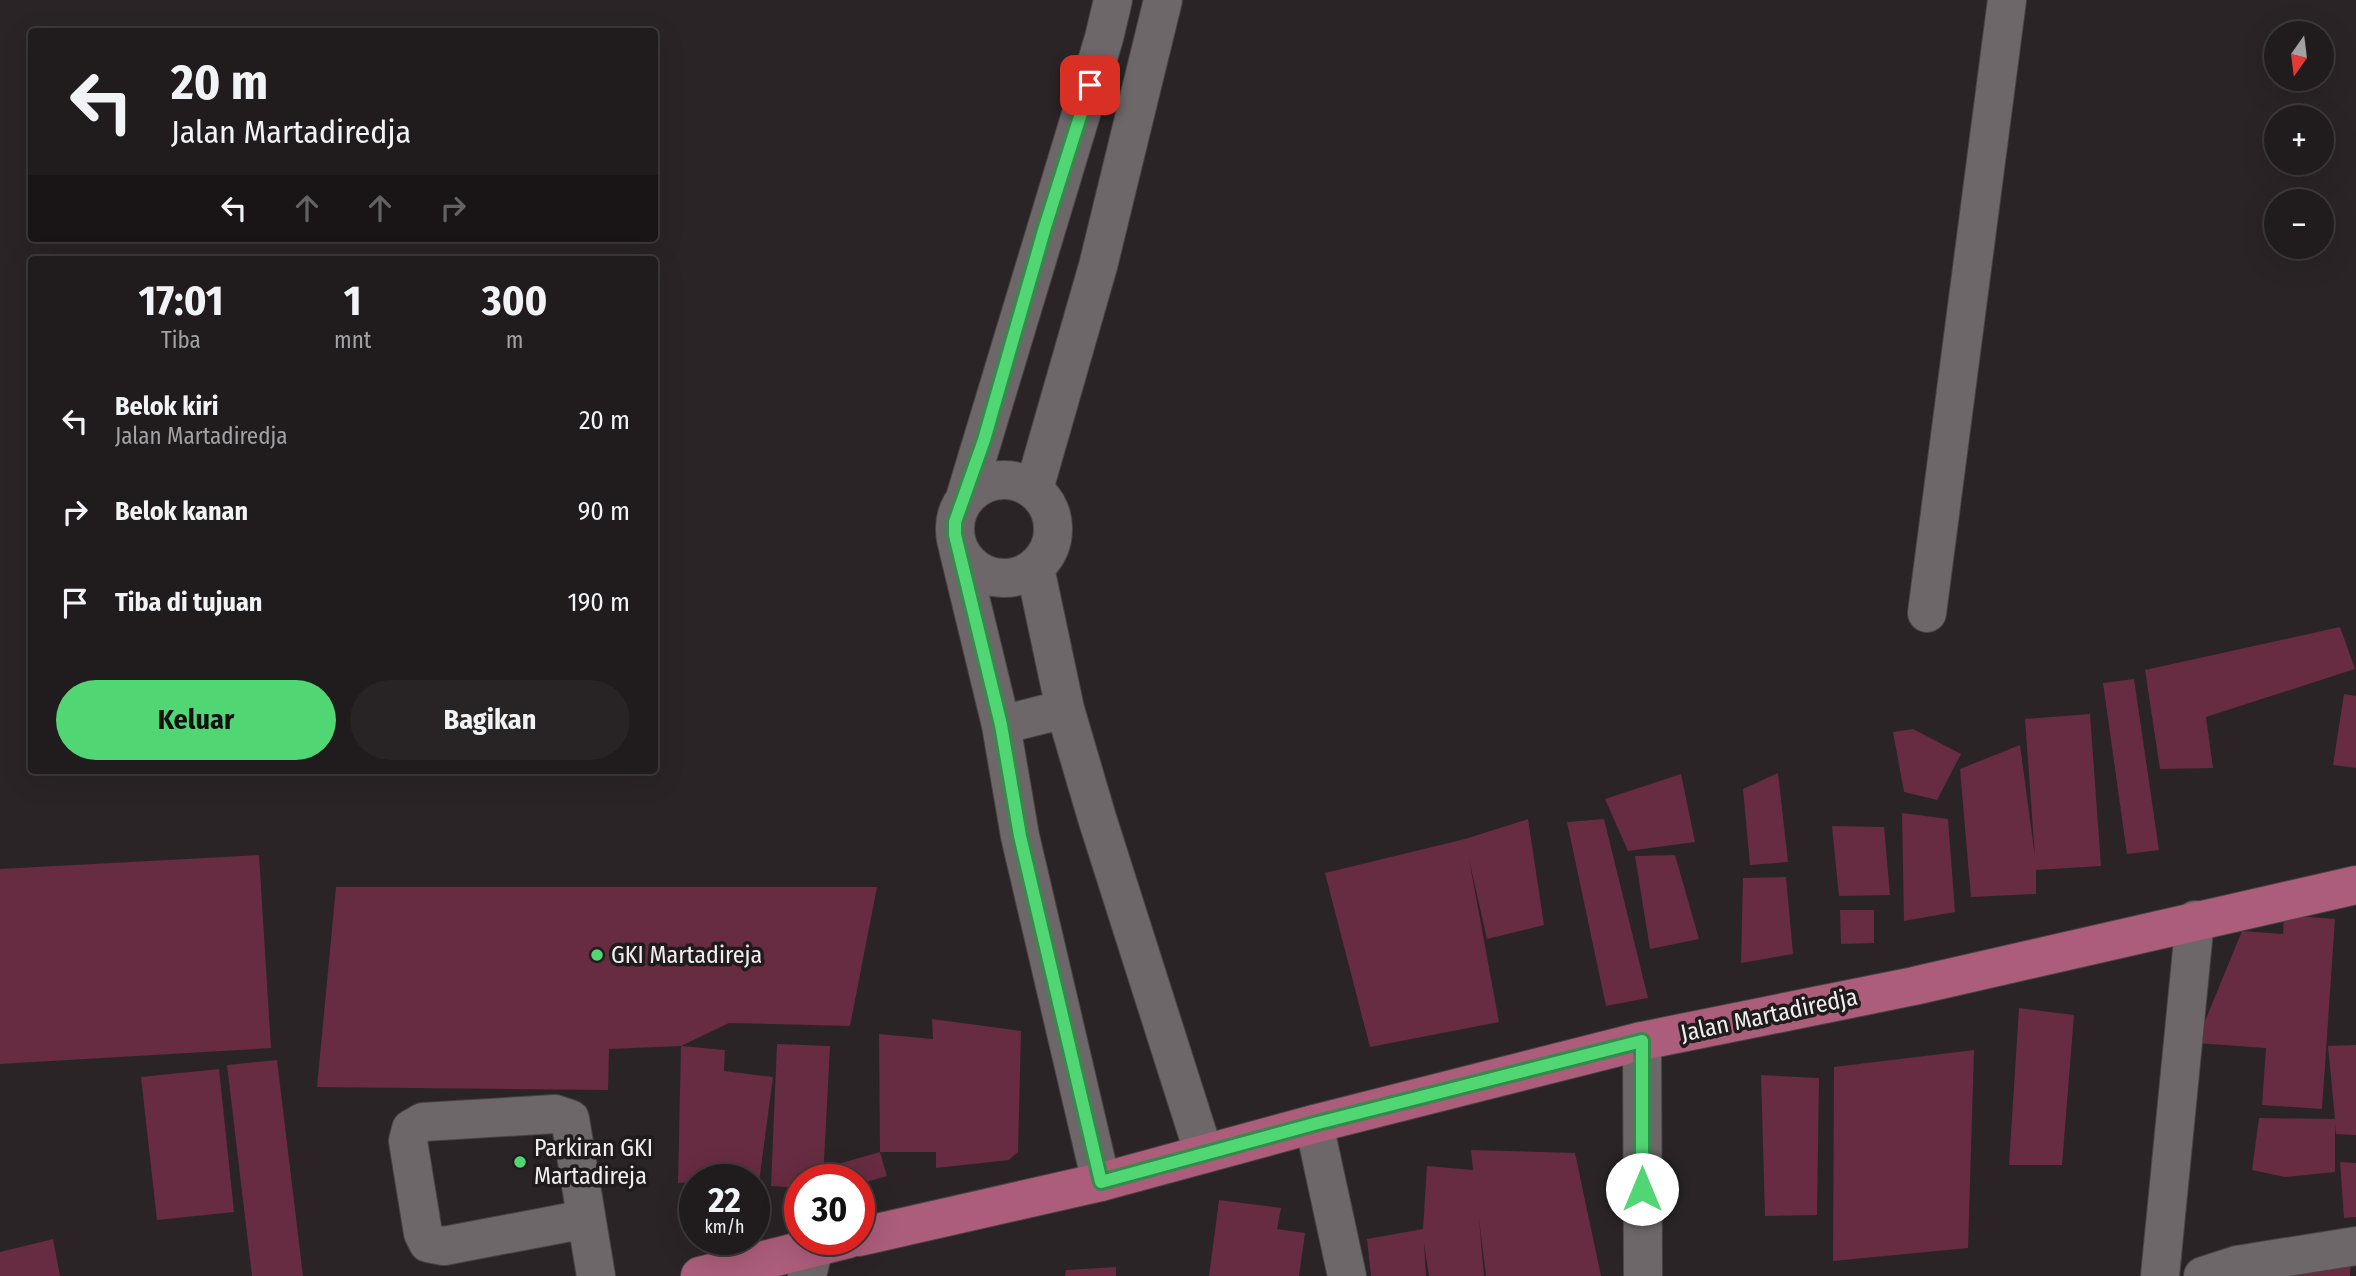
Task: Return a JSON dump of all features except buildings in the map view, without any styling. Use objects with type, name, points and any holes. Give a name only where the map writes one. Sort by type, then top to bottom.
[{"type":"main road","name":"Jalan Martadiredja","points":[[875,1233],[1101,1182],[1314,1124],[1642,1041],[1914,986],[2356,885]]},
{"type":"main road","points":[[700,1276],[817,1255]]},
{"type":"street","points":[[1101,1182],[1020,836],[1001,725],[958,548],[955,522],[965,498],[1104,38],[1113,0]]},
{"type":"street","points":[[1034,489],[1098,266],[1163,0]]},
{"type":"street","points":[[1927,613],[2007,0]]},
{"type":"street","points":[[1104,38],[1151,48]]},
{"type":"street","points":[[958,548],[974,568],[986,574],[1012,578],[1035,568],[1044,559],[1054,535],[1050,509],[1034,489],[1023,483],[998,479],[974,489],[965,498]]},
{"type":"street","points":[[1035,568],[1065,709],[1204,1154]]},
{"type":"street","points":[[1001,725],[1065,709]]},
{"type":"street","points":[[2161,1276],[2195,920]]},
{"type":"street","points":[[1642,1041],[1643,1276]]},
{"type":"street","points":[[586,1219],[444,1246],[428,1243],[423,1233],[408,1141],[411,1129],[423,1122],[555,1114],[570,1119],[596,1276]]},
{"type":"street","points":[[1314,1124],[1348,1276]]},
{"type":"street","points":[[2203,1276],[2237,1265],[2356,1246]]},
{"type":"place","name":"GKI Martadireja","points":[[597,955]]},
{"type":"place","name":"Parkiran GKI Martadireja","points":[[520,1162]]},
{"type":"route","points":[[1090,85],[1045,227],[984,440],[965,498],[958,510],[955,535],[1001,725],[1020,836],[1101,1182],[1314,1124],[1642,1041],[1642,1189]]}]
